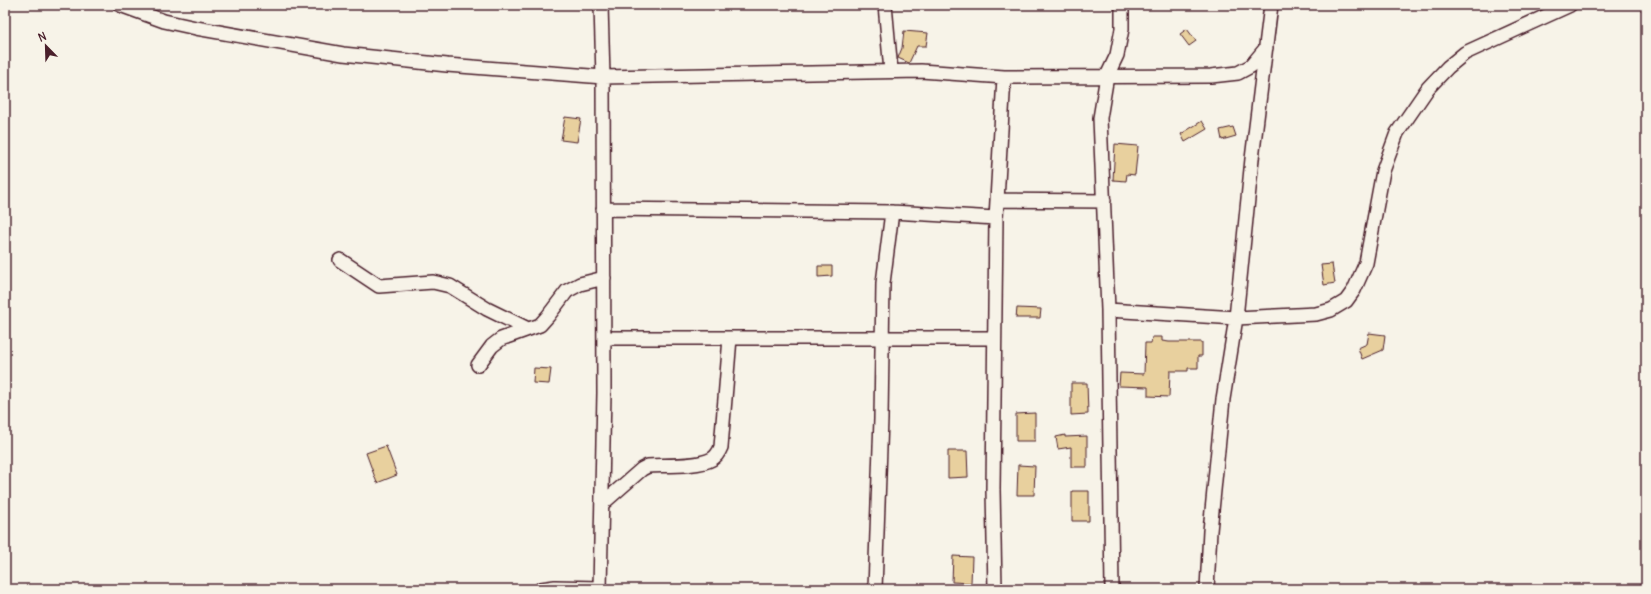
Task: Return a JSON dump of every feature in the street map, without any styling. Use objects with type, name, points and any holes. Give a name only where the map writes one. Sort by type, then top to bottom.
[{"type":"street","points":[[120,5],[164,21],[343,54],[447,66],[603,77],[891,71],[921,71],[1004,77],[1211,76],[1238,73],[1252,66],[1266,48]]},
{"type":"street","points":[[541,589],[555,587],[600,588],[604,393],[603,77],[601,5]]},
{"type":"street","points":[[885,5],[891,71]]},
{"type":"street","points":[[1112,589],[1108,310],[1100,118],[1108,76],[1117,55],[1122,29],[1122,5]]},
{"type":"street","points":[[1207,589],[1210,531],[1223,399],[1236,318],[1252,159],[1271,5]]},
{"type":"street","points":[[1108,310],[1236,318],[1316,314],[1332,310],[1346,301],[1354,290],[1366,263],[1383,171],[1397,133],[1428,88],[1448,67],[1465,53],[1570,5]]},
{"type":"street","points":[[995,589],[993,490],[996,218],[1004,77]]},
{"type":"street","points":[[997,200],[1104,201]]},
{"type":"street","points":[[604,209],[892,212],[996,218]]},
{"type":"street","points":[[875,589],[883,338],[883,283],[892,212]]},
{"type":"street","points":[[340,260],[379,286],[433,282],[450,286],[487,309],[528,329]]},
{"type":"street","points":[[478,365],[492,346],[501,339],[540,325],[567,291],[580,284],[604,278]]},
{"type":"street","points":[[604,338],[994,338]]},
{"type":"street","points":[[602,504],[642,469],[648,466],[701,463],[712,459],[718,454],[721,447],[730,338]]},
{"type":"building","points":[[1187,29],[1196,41],[1189,46],[1180,34]]},
{"type":"building","points":[[904,31],[928,33],[926,46],[917,46],[909,63],[898,58],[902,48]]},
{"type":"building","points":[[565,117],[581,119],[577,142],[561,140]]},
{"type":"building","points":[[1202,121],[1207,129],[1185,142],[1181,134]]},
{"type":"building","points":[[1233,127],[1236,136],[1222,140],[1220,130]]},
{"type":"building","points":[[1115,144],[1138,146],[1135,175],[1127,174],[1126,181],[1113,180]]},
{"type":"building","points":[[1332,264],[1335,283],[1324,285],[1321,265]]},
{"type":"building","points":[[818,266],[832,266],[832,276],[818,277]]},
{"type":"building","points":[[1017,308],[1041,309],[1040,318],[1016,318]]},
{"type":"building","points":[[1369,333],[1385,335],[1383,350],[1362,359],[1358,348],[1367,344]]},
{"type":"building","points":[[1152,337],[1162,337],[1162,341],[1169,342],[1202,342],[1202,356],[1198,356],[1198,368],[1188,368],[1188,371],[1170,371],[1169,397],[1148,396],[1148,387],[1119,386],[1120,373],[1144,374],[1145,343],[1151,343]]},
{"type":"building","points":[[534,368],[551,369],[549,384],[533,383]]},
{"type":"building","points":[[1071,383],[1087,383],[1088,414],[1071,415]]},
{"type":"building","points":[[1035,413],[1035,441],[1016,441],[1016,414]]},
{"type":"building","points":[[1065,435],[1065,437],[1087,436],[1087,467],[1071,467],[1071,447],[1058,449],[1056,437]]},
{"type":"building","points":[[386,446],[397,475],[377,483],[366,453]]},
{"type":"building","points":[[948,451],[967,451],[968,477],[948,478]]},
{"type":"building","points":[[1018,465],[1035,466],[1034,495],[1017,495]]},
{"type":"building","points":[[1072,491],[1089,491],[1089,521],[1072,521]]},
{"type":"building","points":[[953,556],[972,557],[971,583],[952,582]]}]
